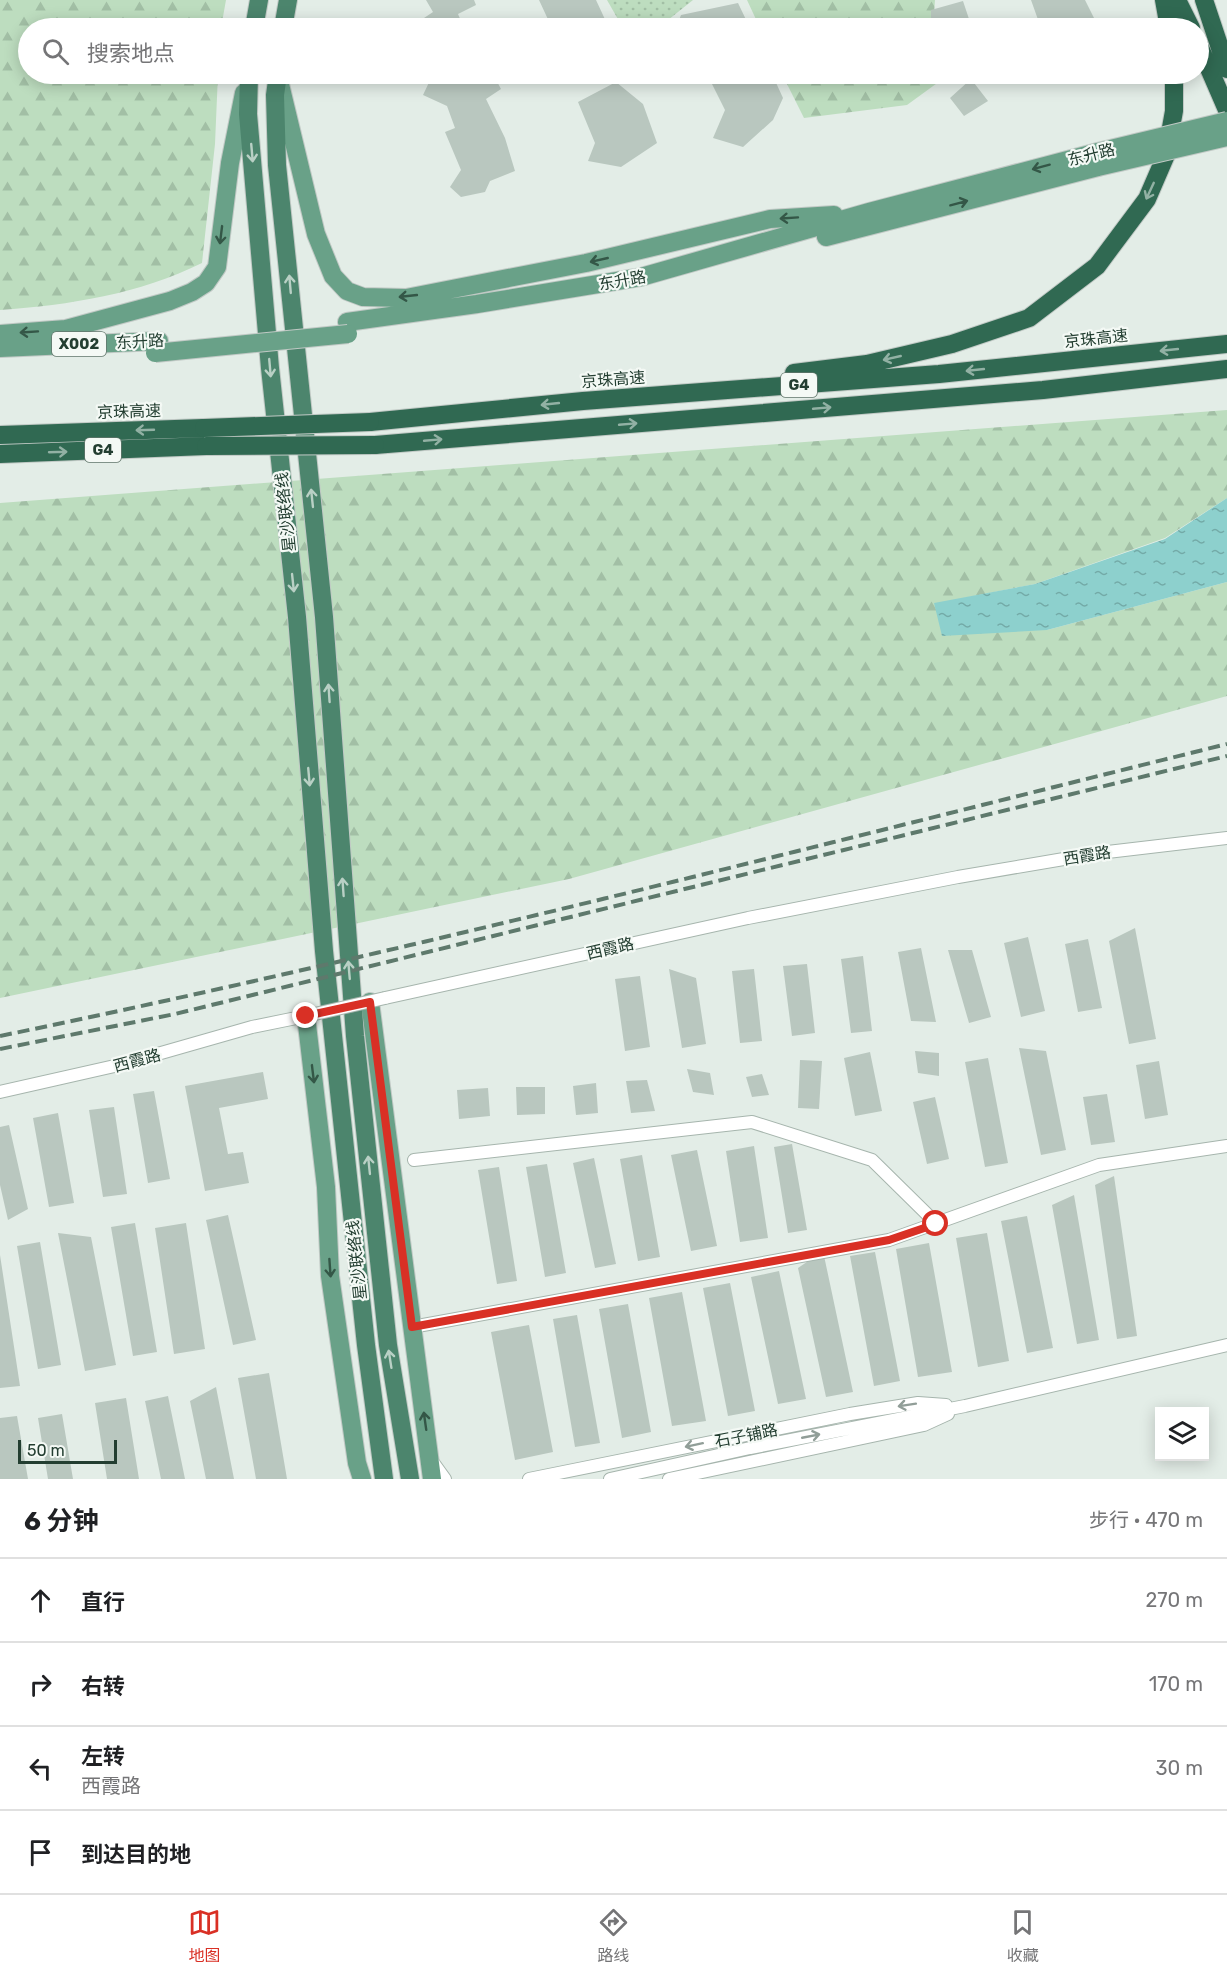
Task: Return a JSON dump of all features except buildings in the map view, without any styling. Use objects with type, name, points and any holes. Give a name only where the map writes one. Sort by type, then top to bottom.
[{"type":"highway","points":[[256,18],[259,0]]},
{"type":"highway","points":[[285,18],[288,0]]},
{"type":"highway","points":[[1164,0],[1167,18]]},
{"type":"highway","points":[[1177,0],[1186,18]]},
{"type":"highway","points":[[1204,0],[1227,69]]},
{"type":"highway","points":[[1210,0],[1227,28]]},
{"type":"highway","points":[[1209,68],[1227,110]]},
{"type":"highway","name":"星沙联络线","points":[[248,84],[248,114],[270,368],[297,617],[324,951],[366,1345],[384,1479]]},
{"type":"highway","points":[[277,84],[277,165],[324,617],[355,1036],[388,1345],[410,1479]]},
{"type":"highway","points":[[583,401],[867,364],[952,344],[1029,318],[1097,266],[1147,199],[1167,155],[1174,111],[1174,84]]},
{"type":"highway","name":"京珠高速","points":[[0,454],[583,401],[939,374],[1227,344]]},
{"type":"highway","name":"京珠高速","points":[[0,435],[205,437],[375,445],[1042,390],[1227,369]]},
{"type":"highway","points":[[1042,390],[1227,380]]},
{"type":"main road","points":[[0,334],[66,329],[170,301],[206,283],[217,267],[230,163],[246,84]]},
{"type":"main road","points":[[280,84],[316,234],[333,276],[347,291],[363,297],[418,296],[586,263],[770,219],[869,212]]},
{"type":"main road","name":"东升路","points":[[0,359],[157,347],[487,315],[645,284],[1098,159],[1227,121]]},
{"type":"main road","name":"东升路","points":[[347,328],[641,277],[869,212],[1098,159],[1227,137]]},
{"type":"main road","name":"东升路","points":[[0,348],[157,347]]},
{"type":"main road","points":[[377,1000],[412,1327],[432,1479]]},
{"type":"main road","points":[[306,1016],[326,1187],[330,1276],[357,1474]]},
{"type":"street","name":"西霞路","points":[[0,1092],[119,1065],[252,1027],[736,921],[958,877],[1099,853],[1227,838]]},
{"type":"street","points":[[414,1160],[752,1122],[872,1160],[936,1224]]},
{"type":"street","points":[[412,1327],[889,1240],[1099,1165],[1227,1146]]},
{"type":"street","name":"石子铺路","points":[[610,1479],[750,1448],[965,1406],[1227,1345]]},
{"type":"street","name":"石子铺路","points":[[529,1479],[850,1414],[918,1403],[965,1406]]},
{"type":"street","name":"石子铺路","points":[[669,1479],[924,1425],[965,1406]]},
{"type":"street","points":[[430,1457],[435,1468],[446,1479]]},
{"type":"green space","points":[[0,0],[226,0],[223,18],[18,18],[18,84],[218,84],[215,144],[202,263],[154,283],[104,296],[52,305],[0,310]]},
{"type":"green space","points":[[607,0],[693,0],[670,18],[617,18]]},
{"type":"green space","points":[[747,0],[935,0],[934,18],[755,18]]},
{"type":"green space","points":[[787,84],[936,84],[907,105],[804,118]]},
{"type":"green space","points":[[1227,410],[1227,498],[1165,538],[1035,584],[934,604],[1047,630],[1227,582],[1227,696],[569,879],[0,998],[0,503]]},
{"type":"water","points":[[1227,498],[1227,582],[1047,630],[942,636],[934,603],[1035,584],[1165,539]]},
{"type":"railway","points":[[0,1036],[462,933],[1227,744]]},
{"type":"railway","points":[[0,1049],[175,1014],[1227,756]]},
{"type":"route","points":[[306,1016],[370,1002],[412,1327],[889,1240],[936,1224]]}]
